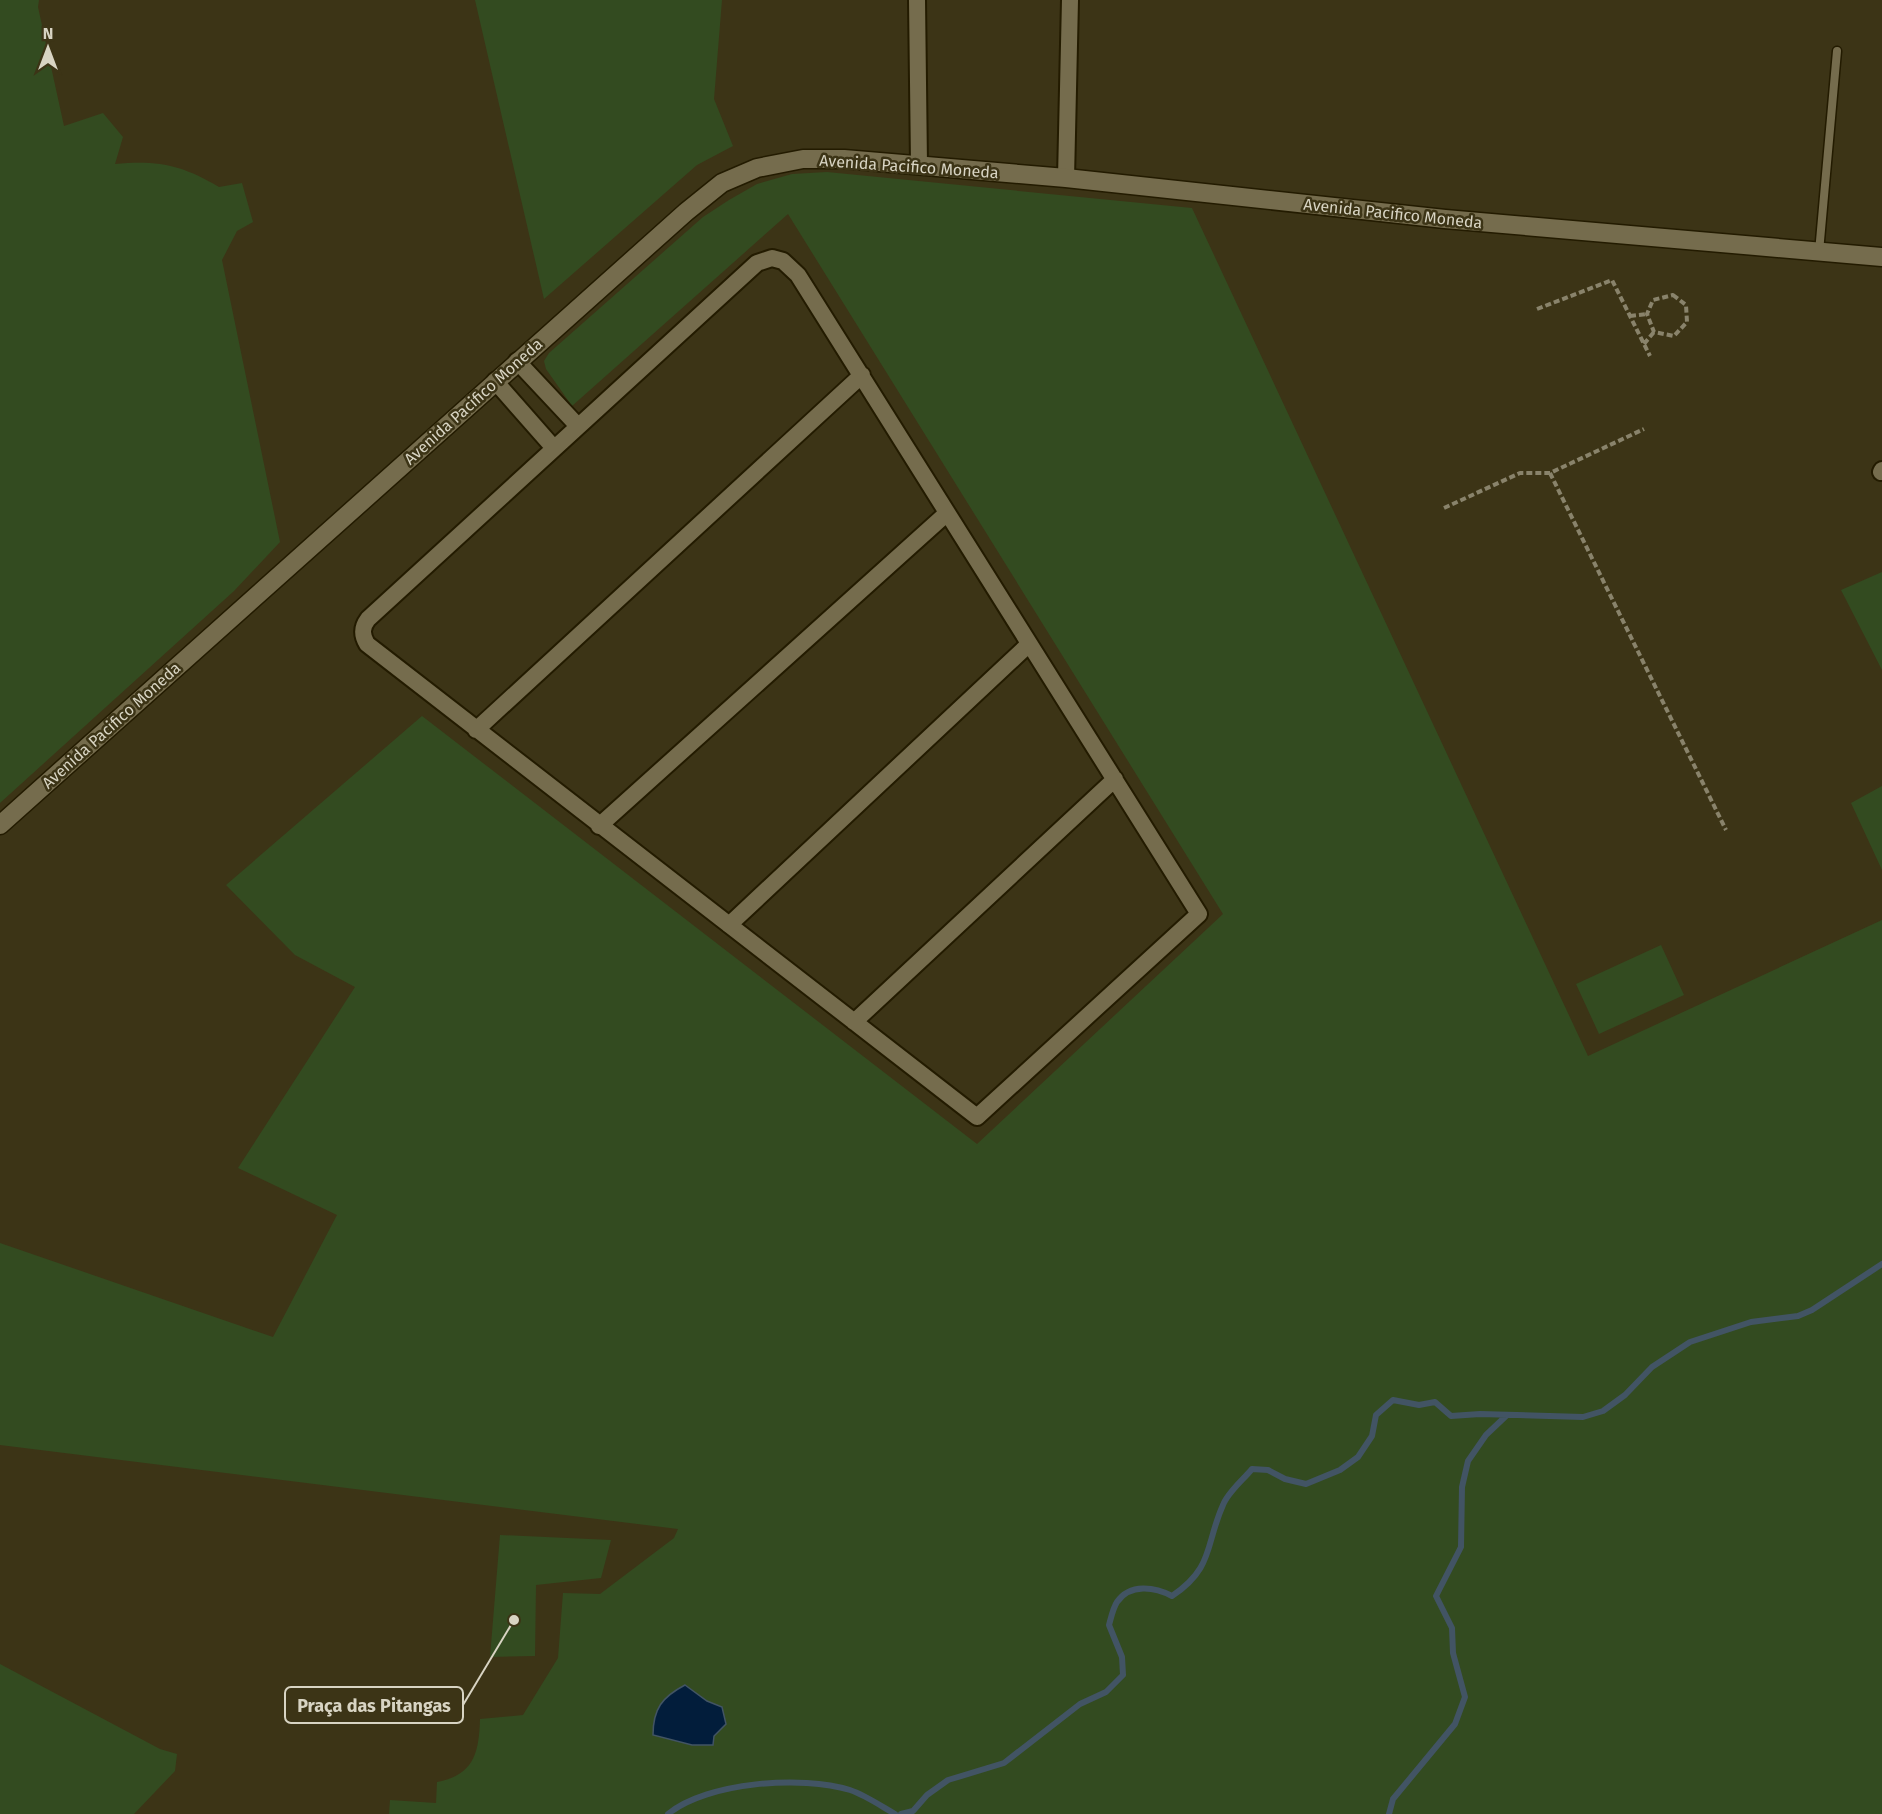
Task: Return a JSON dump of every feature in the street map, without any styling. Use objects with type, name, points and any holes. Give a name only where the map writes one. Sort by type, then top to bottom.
[{"type":"street","points":[[917,0],[919,164]]},
{"type":"street","points":[[1066,178],[1070,0]]},
{"type":"street","name":"Avenida Pacifico Moneda","points":[[0,825],[517,361],[722,183],[758,168],[804,159],[919,164],[1445,219],[1882,257]]},
{"type":"street","points":[[764,259],[783,261],[798,275],[861,375],[1028,645],[1199,914],[977,1117],[599,826],[367,644],[363,638],[363,626],[553,447],[764,259]]},
{"type":"street","points":[[517,361],[577,426]]},
{"type":"street","points":[[476,730],[861,375]]},
{"type":"street","points":[[495,381],[553,447]]},
{"type":"street","points":[[599,826],[946,514]]},
{"type":"street","points":[[729,924],[1028,645]]},
{"type":"street","points":[[854,1022],[1115,779]]},
{"type":"lane","points":[[1819,252],[1838,51]]},
{"type":"path","points":[[1537,309],[1612,280],[1650,356]]},
{"type":"path","points":[[1674,295],[1686,305],[1687,322],[1674,336],[1654,332],[1647,314],[1653,300],[1674,295]]},
{"type":"path","points":[[1630,316],[1647,314]]},
{"type":"path","points":[[1644,344],[1654,332]]},
{"type":"path","points":[[1444,508],[1520,473],[1550,473],[1644,429]]},
{"type":"path","points":[[1550,473],[1726,830]]},
{"type":"green space","points":[[0,0],[39,0],[38,7],[64,126],[103,113],[123,137],[115,164],[144,163],[169,166],[193,174],[219,187],[242,183],[253,222],[237,231],[222,260],[280,542],[234,591],[0,803]]},
{"type":"green space","points":[[475,0],[722,0],[714,99],[733,146],[697,165],[544,299]]},
{"type":"green space","points":[[827,172],[1192,208],[1588,1056],[1882,920],[1882,1814],[389,1814],[390,1800],[436,1803],[437,1782],[459,1774],[472,1761],[478,1742],[480,1719],[523,1715],[558,1658],[563,1593],[600,1594],[674,1538],[678,1529],[0,1445],[0,1243],[273,1337],[337,1215],[238,1168],[355,987],[295,955],[226,885],[422,716],[977,1144],[1223,914],[788,214],[572,406],[546,369],[544,361],[549,353],[703,217],[757,184],[792,174]]},
{"type":"green space","points":[[1882,572],[1882,670],[1841,590]]},
{"type":"green space","points":[[1882,786],[1882,870],[1851,803]]},
{"type":"green space","points":[[1661,945],[1684,995],[1599,1034],[1576,984]]},
{"type":"green space","points":[[500,1535],[611,1540],[601,1578],[536,1585],[535,1656],[490,1657]]},
{"type":"green space","points":[[0,1664],[160,1749],[177,1754],[175,1771],[134,1814],[0,1814]]},
{"type":"water","points":[[685,1685],[707,1701],[722,1707],[726,1724],[714,1736],[713,1745],[692,1745],[653,1735],[653,1726],[660,1705],[670,1694]]},
{"type":"waterway","points":[[901,1814],[913,1811],[927,1795],[948,1780],[1004,1763],[1080,1704],[1106,1692],[1123,1675],[1122,1657],[1109,1625],[1117,1602],[1122,1596],[1136,1589],[1158,1590],[1172,1596],[1186,1586],[1202,1565],[1225,1500],[1252,1469],[1268,1470],[1285,1479],[1306,1484],[1340,1470],[1358,1457],[1372,1436],[1376,1415],[1393,1400],[1419,1405],[1435,1402],[1451,1416],[1480,1414],[1583,1417],[1603,1411],[1625,1395],[1652,1367],[1690,1342],[1751,1322],[1798,1316],[1812,1310],[1882,1264]]},
{"type":"waterway","points":[[1389,1814],[1393,1799],[1455,1724],[1465,1697],[1453,1653],[1452,1628],[1436,1596],[1461,1547],[1462,1487],[1468,1461],[1486,1435],[1506,1416]]},
{"type":"waterway","points":[[668,1814],[685,1803],[730,1788],[782,1783],[830,1785],[850,1790],[895,1814]]},
{"type":"place","name":"Praça das Pitangas","points":[[514,1620]]}]
